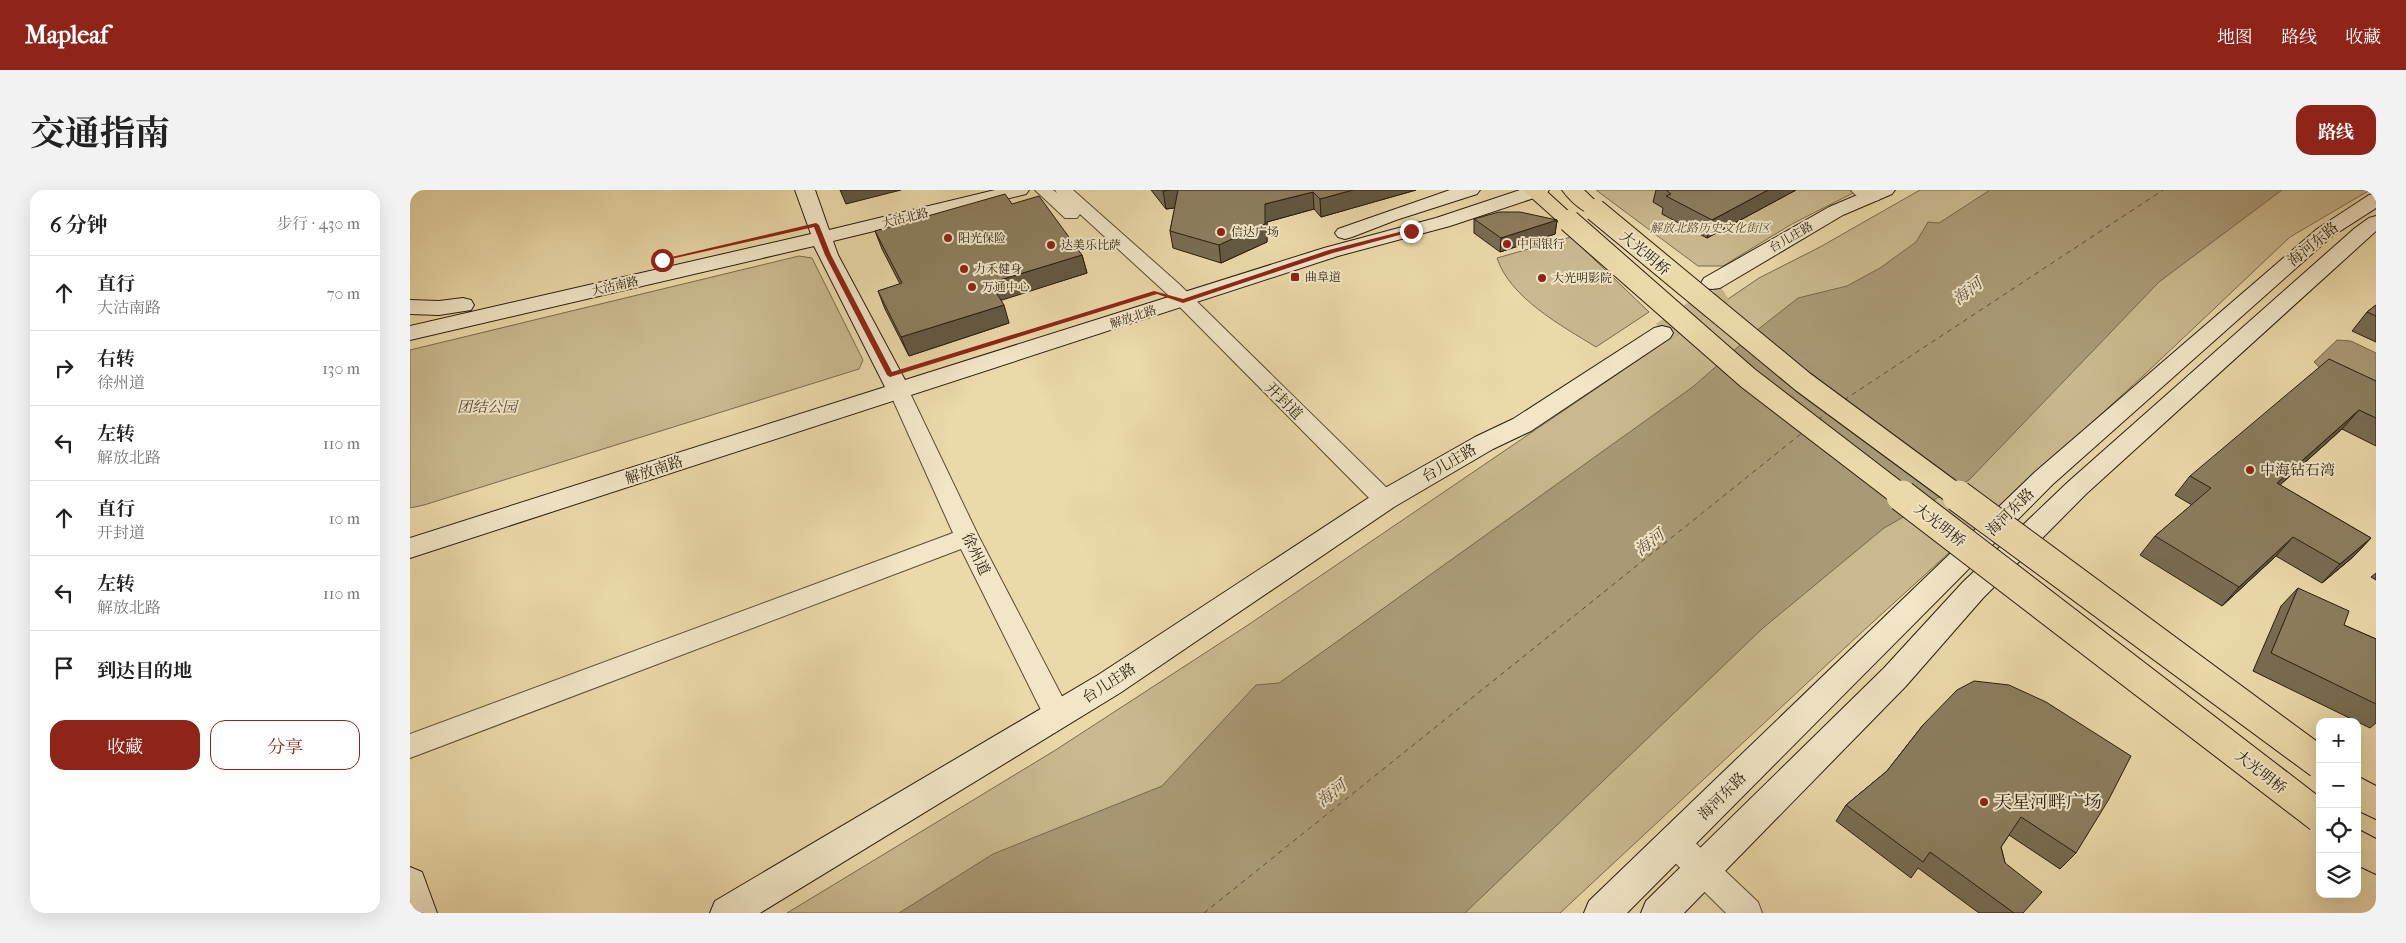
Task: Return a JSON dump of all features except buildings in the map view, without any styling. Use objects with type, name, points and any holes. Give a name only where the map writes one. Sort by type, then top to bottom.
[{"type":"main road","name":"徐州道","points":[[805,190],[818,232],[895,383]]},
{"type":"main road","name":"大沽北路","points":[[818,232],[965,190]]},
{"type":"main road","name":"大沽北路","points":[[818,232],[1019,190]]},
{"type":"main road","name":"解放北路","points":[[895,383],[1171,294],[1316,244],[1389,216],[1470,190]]},
{"type":"main road","name":"大光明桥","points":[[1572,190],[1803,382],[2316,760]]},
{"type":"main road","name":"解放北路","points":[[1171,294],[1411,231],[1536,191]]},
{"type":"main road","name":"大光明桥","points":[[1536,191],[1748,378],[2316,814]]},
{"type":"main road","name":"台儿庄路","points":[[1718,288],[1846,216],[1872,192]]},
{"type":"main road","name":"海河东路","points":[[1602,913],[2044,478],[2324,233],[2376,199]]},
{"type":"main road","name":"海河东路","points":[[1660,913],[1895,677],[1973,590],[2077,488],[2362,232],[2376,222]]},
{"type":"main road","name":"大沽南路","points":[[410,317],[818,232]]},
{"type":"main road","name":"大沽南路","points":[[410,333],[818,232]]},
{"type":"main road","points":[[410,307],[439,308],[463,305]]},
{"type":"main road","name":"台儿庄路","points":[[728,913],[1058,716],[1384,500],[1484,443],[1522,425],[1657,327]]},
{"type":"main road","name":"解放南路","points":[[410,548],[895,383]]},
{"type":"main road","points":[[2361,848],[2376,858]]},
{"type":"main road","points":[[410,884],[419,913]]},
{"type":"street","name":"开封道","points":[[1044,190],[1171,294]]},
{"type":"street","name":"开封道","points":[[1063,190],[1384,500]]},
{"type":"street","name":"徐州道","points":[[895,383],[968,537],[1058,716]]},
{"type":"street","points":[[410,746],[968,537]]},
{"type":"street","points":[[1675,843],[1747,913]]},
{"type":"green space","name":"解放北路历史文化街区","points":[[1596,190],[1859,190],[1792,224],[1723,266],[1698,266]]},
{"type":"green space","points":[[1920,190],[2370,190],[2290,237],[2143,376],[1862,632],[1560,913],[787,913],[1054,751],[1248,625],[1759,278],[1820,247]]},
{"type":"green space","name":"大光明影院","points":[[1571,237],[1649,312],[1596,347],[1553,320],[1525,298],[1513,286],[1497,258]]},
{"type":"green space","name":"团结公园","points":[[799,256],[812,258],[863,360],[859,369],[410,508],[410,350]]},
{"type":"water","name":"海河","points":[[1990,190],[2282,190],[2159,282],[1969,480],[1884,528],[1763,628],[1465,913],[899,913],[993,854],[1162,786],[1256,685],[1279,683],[1694,386],[1756,331],[1798,298],[1847,286],[1880,268],[1916,242],[1928,222],[1939,223]]},
{"type":"water","points":[[2337,340],[2351,341],[2376,353],[2376,397],[2322,370],[2314,362]]},
{"type":"ferry route","points":[[1844,400],[2163,190]]},
{"type":"ferry route","points":[[1818,420],[1827,413]]},
{"type":"ferry route","points":[[1204,913],[1802,433]]},
{"type":"tunnel","points":[[1662,333],[1724,292]]},
{"type":"place","name":"信达广场","points":[[1221,232]]},
{"type":"place","name":"阳光保险","points":[[948,238]]},
{"type":"place","name":"中国银行","points":[[1507,244]]},
{"type":"place","name":"达美乐比萨","points":[[1051,245]]},
{"type":"place","name":"力禾健身","points":[[964,269]]},
{"type":"place","name":"曲阜道","points":[[1295,277]]},
{"type":"place","name":"大光明影院","points":[[1542,278]]},
{"type":"place","name":"万通中心","points":[[972,287]]},
{"type":"place","name":"中海钻石湾","points":[[2250,470]]},
{"type":"place","name":"天星河畔广场","points":[[1984,802]]},
{"type":"route","points":[[662,260],[816,225],[828,255],[890,375],[1157,292],[1183,301],[1331,252],[1411,231]]}]
